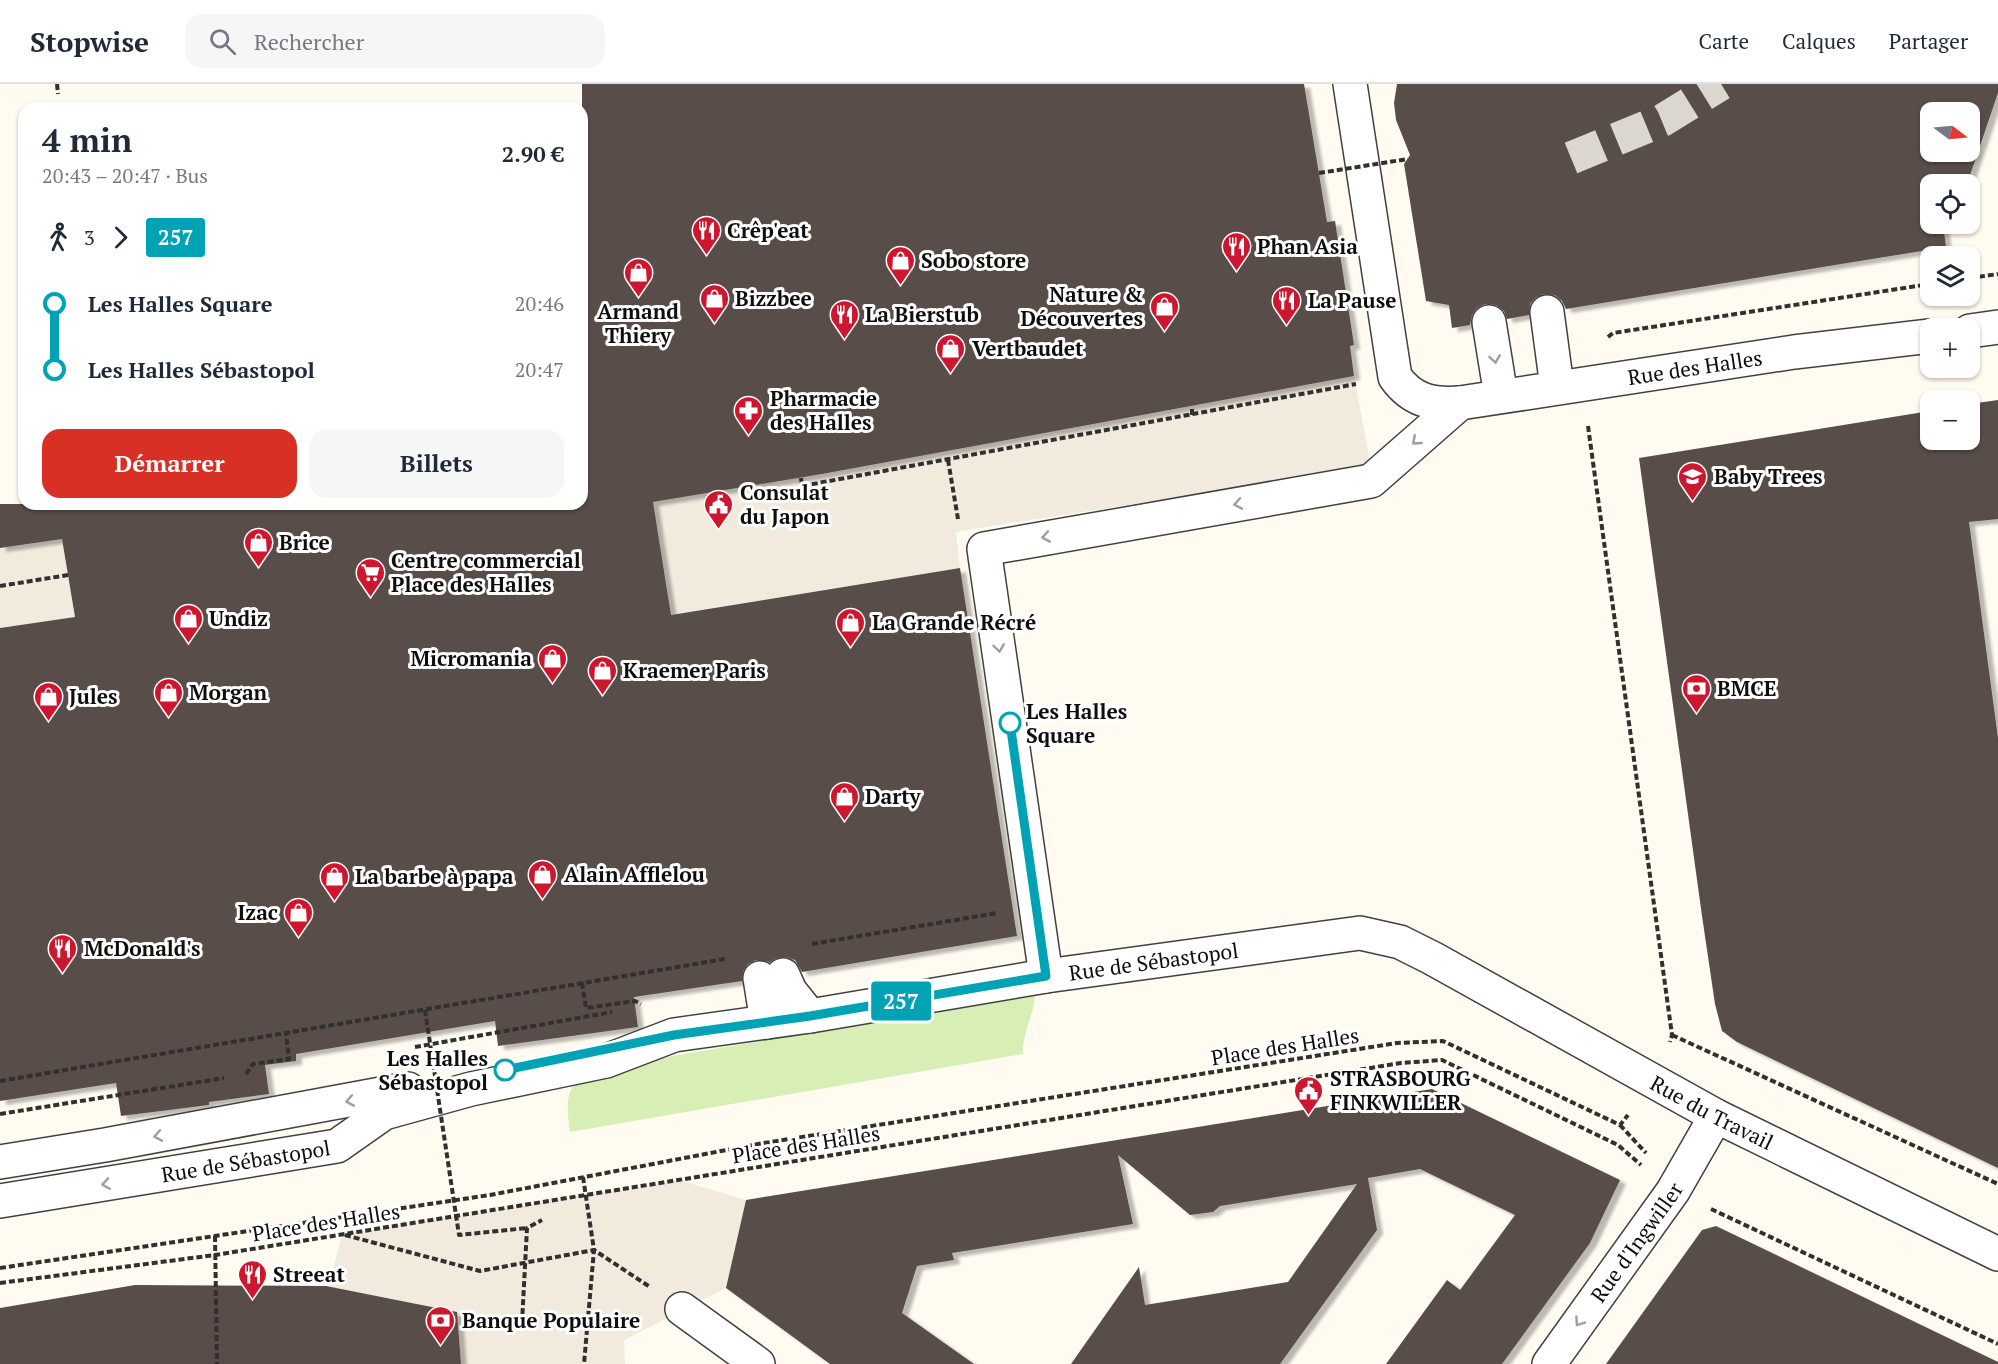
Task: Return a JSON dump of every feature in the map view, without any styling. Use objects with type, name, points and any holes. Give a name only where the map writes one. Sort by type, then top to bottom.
[{"type":"street","points":[[1350,84],[1395,377]]},
{"type":"street","points":[[1547,312],[1570,385]]},
{"type":"street","points":[[1489,322],[1501,396]]},
{"type":"street","points":[[1980,330],[1998,327]]},
{"type":"street","name":"Rue des Halles","points":[[1395,377],[1410,393],[1437,405],[1920,337]]},
{"type":"street","points":[[1046,976],[984,549],[1371,481],[1460,403]]},
{"type":"street","name":"Rue de Sébastopol","points":[[0,1201],[337,1146],[384,1113],[471,1089],[606,1061],[674,1035],[810,1016],[1046,976],[1360,933],[1400,942],[1432,957]]},
{"type":"street","name":"Rue du Travail","points":[[1432,957],[1716,1116],[1998,1254]]},
{"type":"street","points":[[767,1022],[772,976],[790,990],[810,1016]]},
{"type":"street","points":[[0,1162],[365,1098],[674,1035]]},
{"type":"street","name":"Rue d'Ingwiller","points":[[1549,1364],[1673,1191],[1716,1116]]},
{"type":"street","points":[[682,1309],[758,1364]]},
{"type":"path","points":[[57,84],[58,94]]},
{"type":"path","points":[[1319,173],[1408,159]]},
{"type":"path","points":[[1980,277],[1998,274]]},
{"type":"path","points":[[1920,286],[1613,333],[1596,346],[1570,385],[1672,1035],[1998,1184]]},
{"type":"path","points":[[801,478],[802,486],[1395,377]]},
{"type":"path","points":[[1192,406],[1192,416]]},
{"type":"path","points":[[948,460],[959,521]]},
{"type":"path","points":[[0,586],[68,575]]},
{"type":"path","points":[[802,946],[1000,913]]},
{"type":"path","points":[[0,1081],[733,958]]},
{"type":"path","points":[[582,983],[586,1008],[635,1001]]},
{"type":"path","points":[[636,1009],[647,1007]]},
{"type":"path","points":[[425,1010],[459,1235],[527,1228],[542,1220]]},
{"type":"path","points":[[409,1048],[615,1012]]},
{"type":"path","points":[[246,1074],[253,1064],[289,1059],[286,1032]]},
{"type":"path","name":"Place des Halles","points":[[583,1177],[758,1144],[1397,1043],[1443,1041],[1620,1125]]},
{"type":"path","name":"Place des Halles","points":[[0,1283],[215,1255],[1401,1063],[1442,1060],[1618,1145],[1673,1191],[1998,1344]]},
{"type":"path","points":[[0,1114],[258,1072]]},
{"type":"path","points":[[1656,1082],[1620,1125],[1655,1163],[1673,1191]]},
{"type":"path","points":[[0,1268],[490,1195],[583,1177],[594,1250],[584,1364]]},
{"type":"path","points":[[522,1323],[527,1228]]},
{"type":"path","points":[[342,1234],[480,1271],[594,1250],[682,1309]]},
{"type":"path","points":[[215,1235],[217,1364]]},
{"type":"green space","points":[[1035,995],[1024,1038],[1023,1054],[570,1132],[569,1094],[577,1081],[595,1069]]},
{"type":"shaded area","points":[[1354,376],[1371,467],[960,531],[956,533],[960,568],[671,615],[653,502],[822,474]]},
{"type":"shaded area","points":[[62,539],[75,617],[0,628],[0,548]]},
{"type":"shaded area","points":[[679,1180],[746,1200],[726,1288],[624,1340],[625,1364],[461,1364],[457,1312],[329,1287],[342,1234]]},
{"type":"building","name":"Centre commercial Place des Halles","points":[[582,84],[1304,84],[1327,222],[1335,221],[1354,345],[1350,346],[1354,376],[822,474],[653,502],[671,615],[960,568],[1017,936],[802,972],[795,960],[786,957],[776,958],[770,962],[756,960],[748,964],[743,971],[742,981],[634,997],[638,1027],[498,1046],[495,1021],[296,1054],[296,1061],[265,1065],[269,1094],[209,1102],[209,1105],[121,1116],[116,1083],[0,1101],[0,628],[75,617],[62,539],[0,548],[0,504],[18,504],[18,510],[588,510],[588,102],[582,102]]},
{"type":"building","points":[[1397,84],[1998,84],[1998,93],[1980,146],[1980,102],[1920,102],[1920,162],[1974,162],[1970,174],[1920,174],[1920,234],[1944,234],[1946,246],[1920,246],[1920,251],[1566,309],[1555,295],[1544,294],[1535,298],[1530,304],[1529,315],[1507,319],[1504,311],[1496,305],[1485,304],[1477,308],[1472,315],[1470,325],[1452,328],[1449,305],[1426,301],[1404,164],[1410,155],[1396,120],[1394,103]]},
{"type":"building","points":[[1998,400],[1998,519],[1969,522],[1998,738],[1998,1168],[1737,1042],[1722,1031],[1715,1004],[1702,916],[1639,458],[1920,413],[1920,450],[1980,450],[1980,403]]},
{"type":"building","points":[[1432,1089],[1620,1180],[1590,1243],[1502,1364],[1386,1364],[1447,1280],[1460,1290],[1515,1215],[1420,1169],[1368,1178],[1377,1230],[1280,1364],[1071,1364],[1139,1267],[1145,1305],[1288,1282],[1357,1184],[1220,1206],[1213,1212],[1190,1215],[1118,1155],[1133,1224],[952,1253],[954,1260],[917,1266],[902,1313],[974,1364],[830,1364],[726,1288],[746,1200]]},
{"type":"building","points":[[1716,1226],[1998,1364],[1606,1364],[1702,1230]]},
{"type":"building","points":[[135,1285],[326,1286],[457,1312],[461,1364],[0,1364],[0,1308]]},
{"type":"tunnel","points":[[1571,158],[1663,120],[1721,84]]},
{"type":"bus line","name":"257","points":[[505,1070],[674,1035],[810,1016],[1046,976],[1010,723]]},
{"type":"place","name":"Crêp'eat","points":[[706,256]]},
{"type":"place","name":"Phan Asia","points":[[1236,272]]},
{"type":"place","name":"Sobo store","points":[[900,286]]},
{"type":"place","name":"Armand Thiery","points":[[638,298]]},
{"type":"place","name":"Bizzbee","points":[[714,324]]},
{"type":"place","name":"La Pause","points":[[1287,326]]},
{"type":"place","name":"Nature & Découvertes","points":[[1164,332]]},
{"type":"place","name":"La Bierstub","points":[[844,340]]},
{"type":"place","name":"Vertbaudet","points":[[951,374]]},
{"type":"place","name":"Pharmacie des Halles","points":[[749,436]]},
{"type":"place","name":"Baby Trees","points":[[1693,502]]},
{"type":"place","name":"Consulat du Japon","points":[[719,530]]},
{"type":"place","name":"Brice","points":[[258,568]]},
{"type":"place","name":"Centre commercial Place des Halles","points":[[370,598]]},
{"type":"place","name":"Undiz","points":[[188,644]]},
{"type":"place","name":"La Grande Récré","points":[[851,648]]},
{"type":"place","name":"Micromania","points":[[553,684]]},
{"type":"place","name":"Kraemer Paris","points":[[602,696]]},
{"type":"place","name":"BMCE","points":[[1696,714]]},
{"type":"place","name":"Morgan","points":[[168,718]]},
{"type":"place","name":"Jules","points":[[48,722]]},
{"type":"place","name":"Les Halles Square","points":[[1010,723]]},
{"type":"place","name":"Darty","points":[[844,822]]},
{"type":"place","name":"Alain Afflelou","points":[[543,900]]},
{"type":"place","name":"La barbe à papa","points":[[334,902]]},
{"type":"place","name":"Izac","points":[[299,938]]},
{"type":"place","name":"McDonald's","points":[[63,974]]},
{"type":"place","name":"Les Halles Sébastopol","points":[[505,1070]]},
{"type":"place","name":"STRASBOURG FINKWILLER","points":[[1309,1116]]},
{"type":"place","name":"Streeat","points":[[252,1300]]},
{"type":"place","name":"Banque Populaire","points":[[441,1346]]}]
